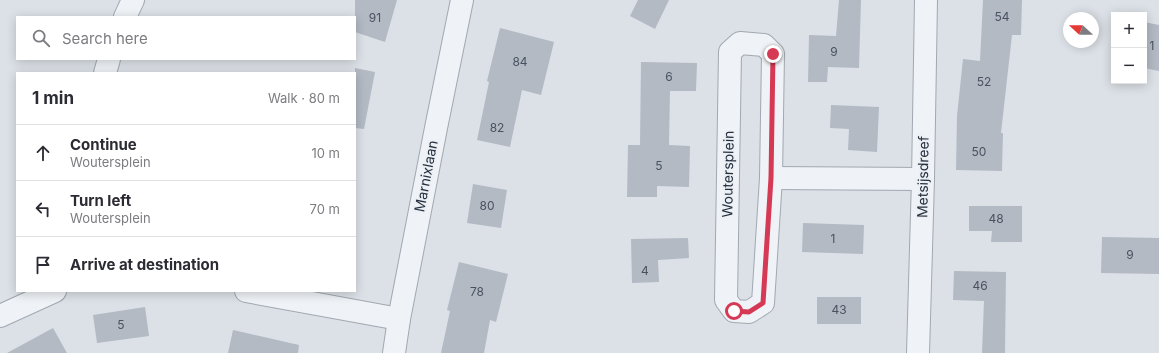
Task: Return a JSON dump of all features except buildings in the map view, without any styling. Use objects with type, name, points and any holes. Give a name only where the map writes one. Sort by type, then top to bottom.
[{"type":"street","points":[[125,16],[133,0]]},
{"type":"street","name":"Marnixlaan","points":[[394,353],[399,319],[462,0]]},
{"type":"street","name":"Metsijsdreef","points":[[918,353],[926,0]]},
{"type":"street","name":"Woutersplein","points":[[740,43],[764,45],[773,54],[771,178],[763,303],[749,312],[734,311],[726,300],[730,52],[740,43]]},
{"type":"street","points":[[104,72],[109,60]]},
{"type":"street","points":[[771,178],[923,179]]},
{"type":"street","points":[[0,316],[53,292]]},
{"type":"street","points":[[251,292],[399,319]]},
{"type":"route","points":[[734,311],[749,312],[763,303],[771,178],[773,54]]}]
